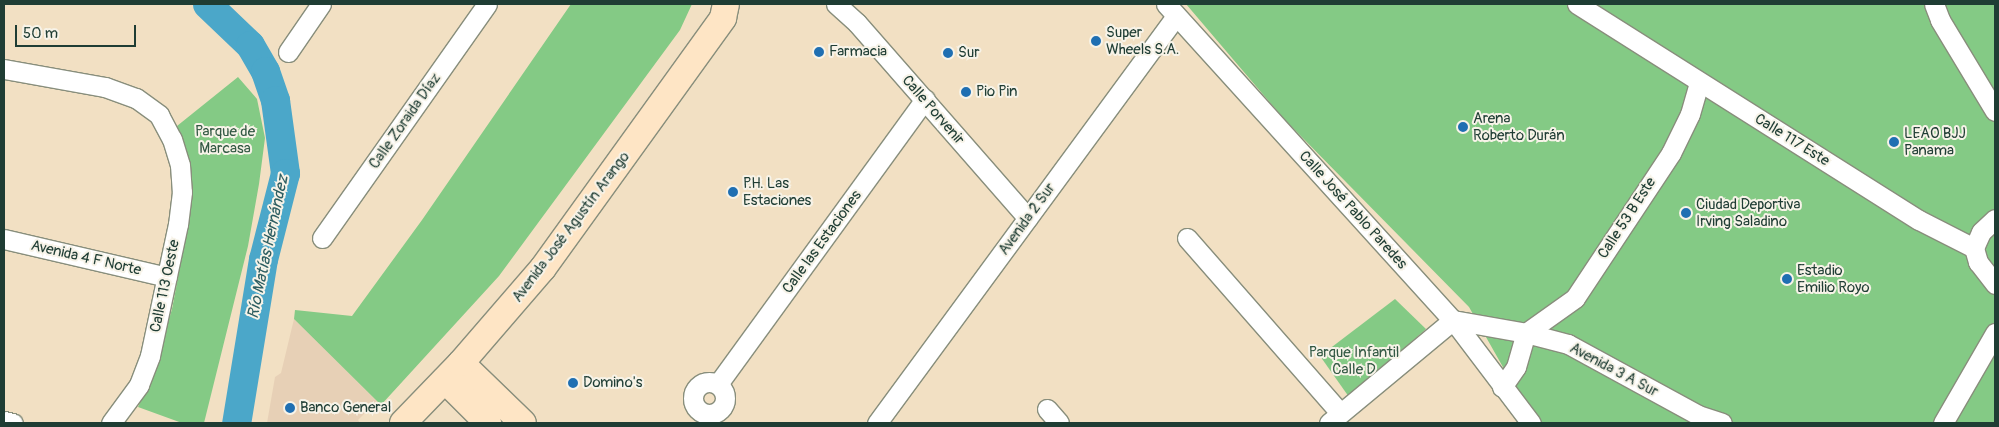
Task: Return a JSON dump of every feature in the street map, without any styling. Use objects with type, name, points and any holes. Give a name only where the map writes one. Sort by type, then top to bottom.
[{"type":"main road","name":"Avenida José Agustín Arango","points":[[403,423],[453,371],[543,268],[725,11],[745,4]]},
{"type":"main road","points":[[453,371],[488,423]]},
{"type":"main road","points":[[453,371],[523,423]]},
{"type":"street","points":[[288,52],[321,4]]},
{"type":"street","name":"Calle Zoraida Díaz","points":[[322,238],[488,4]]},
{"type":"street","name":"Calle Porvenir","points":[[836,4],[925,99],[1028,218]]},
{"type":"street","name":"Calle 117 Este","points":[[1577,4],[1919,220],[1974,248]]},
{"type":"street","points":[[1934,4],[1940,20],[1995,111]]},
{"type":"street","name":"Avenida 2 Sur","points":[[877,423],[1028,218],[1171,10]]},
{"type":"street","name":"Calle José Pablo Paredes","points":[[1171,10],[1453,320],[1531,423]]},
{"type":"street","name":"Calle 113 Oeste","points":[[4,69],[105,87],[136,98],[159,115],[172,139],[180,165],[182,192],[167,277],[150,356],[139,385],[111,423]]},
{"type":"street","name":"Calle 53 B Este","points":[[1526,333],[1575,298],[1670,153],[1690,114],[1699,82]]},
{"type":"street","name":"Calle las Estaciones","points":[[718,384],[925,99]]},
{"type":"street","points":[[1995,219],[1980,232],[1974,248],[1978,262],[1995,284]]},
{"type":"street","points":[[1186,238],[1335,418],[1453,320]]},
{"type":"street","name":"Avenida 4 F Norte","points":[[4,240],[167,277]]},
{"type":"street","name":"Avenida 3 A Sur","points":[[1453,320],[1526,333],[1568,344],[1698,415],[1722,423]]},
{"type":"street","points":[[1502,387],[1516,367],[1526,333]]},
{"type":"street","points":[[1943,423],[1995,333]]},
{"type":"street","points":[[4,421],[13,423]]},
{"type":"shaded area","points":[[294,319],[377,401],[358,420],[360,423],[267,423],[275,377],[281,373]]},
{"type":"green space","points":[[571,4],[692,4],[680,30],[499,276],[381,405],[294,319],[295,310],[352,316],[422,220]]},
{"type":"green space","name":"Ciudad Deportiva Irving Saladino","points":[[1186,4],[1995,4],[1995,423],[1541,423],[1521,399],[1469,307],[1284,119]]},
{"type":"green space","name":"Parque de Marcasa","points":[[238,77],[257,99],[265,138],[259,184],[248,246],[204,423],[182,423],[138,407],[152,376],[172,309],[187,230],[191,164],[177,126]]},
{"type":"green space","name":"Parque Infantil Calle D","points":[[1395,299],[1426,329],[1349,397],[1320,356]]},
{"type":"waterway","name":"Río Matías Hernández","points":[[207,4],[250,45],[265,71],[275,100],[285,173],[263,259],[236,423]]},
{"type":"place","name":"Super Wheels S.A.","points":[[1096,41]]},
{"type":"place","name":"Farmacia","points":[[819,52]]},
{"type":"place","name":"Sur","points":[[948,53]]},
{"type":"place","name":"Pio Pin","points":[[966,92]]},
{"type":"place","name":"Arena Roberto Durán","points":[[1463,127]]},
{"type":"place","name":"LEAO BJJ Panama","points":[[1894,142]]},
{"type":"place","name":"P.H. Las Estaciones","points":[[733,192]]},
{"type":"place","name":"Ciudad Deportiva Irving Saladino","points":[[1686,213]]},
{"type":"place","name":"Estadio Emilio Royo","points":[[1787,279]]},
{"type":"place","name":"Domino's","points":[[573,383]]},
{"type":"place","name":"Banco General","points":[[290,408]]}]
